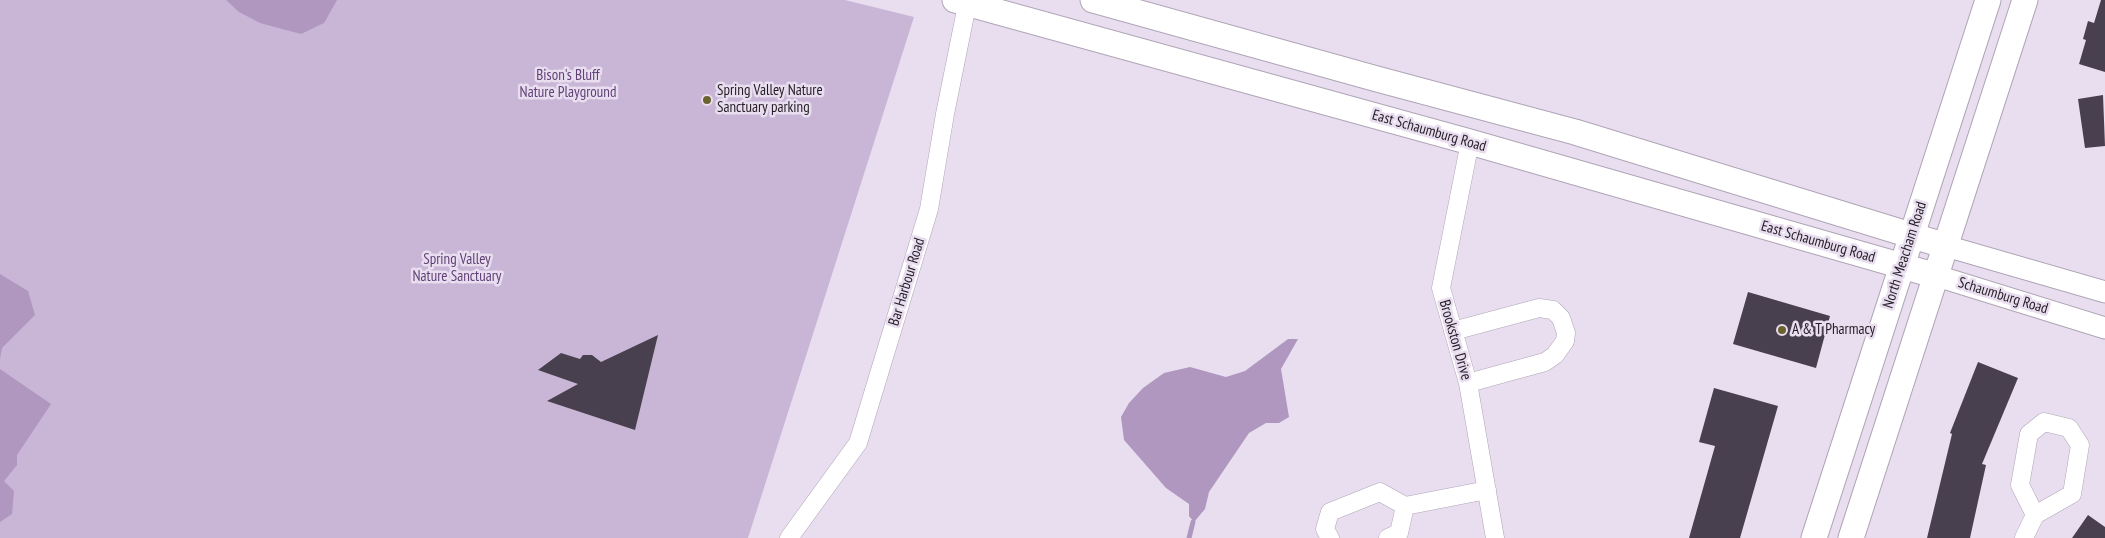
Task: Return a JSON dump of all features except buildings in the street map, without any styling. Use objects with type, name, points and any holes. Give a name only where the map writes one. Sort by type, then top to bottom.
[{"type":"main road","name":"East Schaumburg Road","points":[[1093,0],[1575,132],[1912,237]]},
{"type":"main road","name":"North Meacham Road","points":[[1814,538],[1988,0]]},
{"type":"main road","points":[[1851,538],[2025,0]]},
{"type":"main road","name":"East Schaumburg Road","points":[[964,1],[1470,142],[1901,265]]},
{"type":"main road","name":"Schaumburg Road","points":[[1912,237],[1946,246]]},
{"type":"main road","name":"Schaumburg Road","points":[[1901,265],[1937,276]]},
{"type":"street","name":"Bar Harbour Road","points":[[789,538],[858,443],[929,209],[964,1]]},
{"type":"street","name":"Brookston Drive","points":[[1470,142],[1441,288],[1468,383],[1495,538]]},
{"type":"street","name":"Schaumburg Road","points":[[1946,246],[2105,292]]},
{"type":"street","name":"Schaumburg Road","points":[[1937,276],[2105,328]]},
{"type":"street","points":[[1453,331],[1539,308],[1554,310],[1561,318],[1564,326],[1565,341],[1555,355],[1545,362],[1468,383]]},
{"type":"street","points":[[2024,538],[2036,515],[2072,494],[2080,445],[2069,428],[2044,422],[2029,434],[2020,486],[2036,515]]},
{"type":"street","points":[[1330,538],[1325,529],[1330,512],[1380,492],[1406,506],[1487,490]]},
{"type":"street","points":[[1388,538],[1399,533],[1406,506]]},
{"type":"green space","name":"Spring Valley Nature Sanctuary","points":[[0,0],[845,0],[914,17],[748,538],[0,538]]},
{"type":"shaded area","points":[[226,0],[337,0],[324,23],[301,34],[260,23],[239,12]]},
{"type":"shaded area","points":[[0,274],[28,291],[35,315],[2,348],[0,359]]},
{"type":"shaded area","points":[[1288,339],[1298,339],[1281,369],[1289,417],[1279,423],[1266,423],[1249,433],[1209,492],[1205,509],[1194,522],[1189,516],[1189,504],[1166,488],[1124,440],[1121,417],[1129,403],[1143,388],[1164,373],[1190,367],[1226,377],[1245,371]]},
{"type":"shaded area","points":[[0,369],[51,404],[17,455],[17,465],[4,481],[14,491],[12,514],[0,522]]},
{"type":"waterway","points":[[1189,538],[1193,522]]},
{"type":"place","name":"Spring Valley Nature Sanctuary parking","points":[[707,100]]},
{"type":"place","name":"A & T Pharmacy","points":[[1782,330]]},
{"type":"park label","name":"Bison's Bluff Nature Playground","points":[[568,84]]}]
